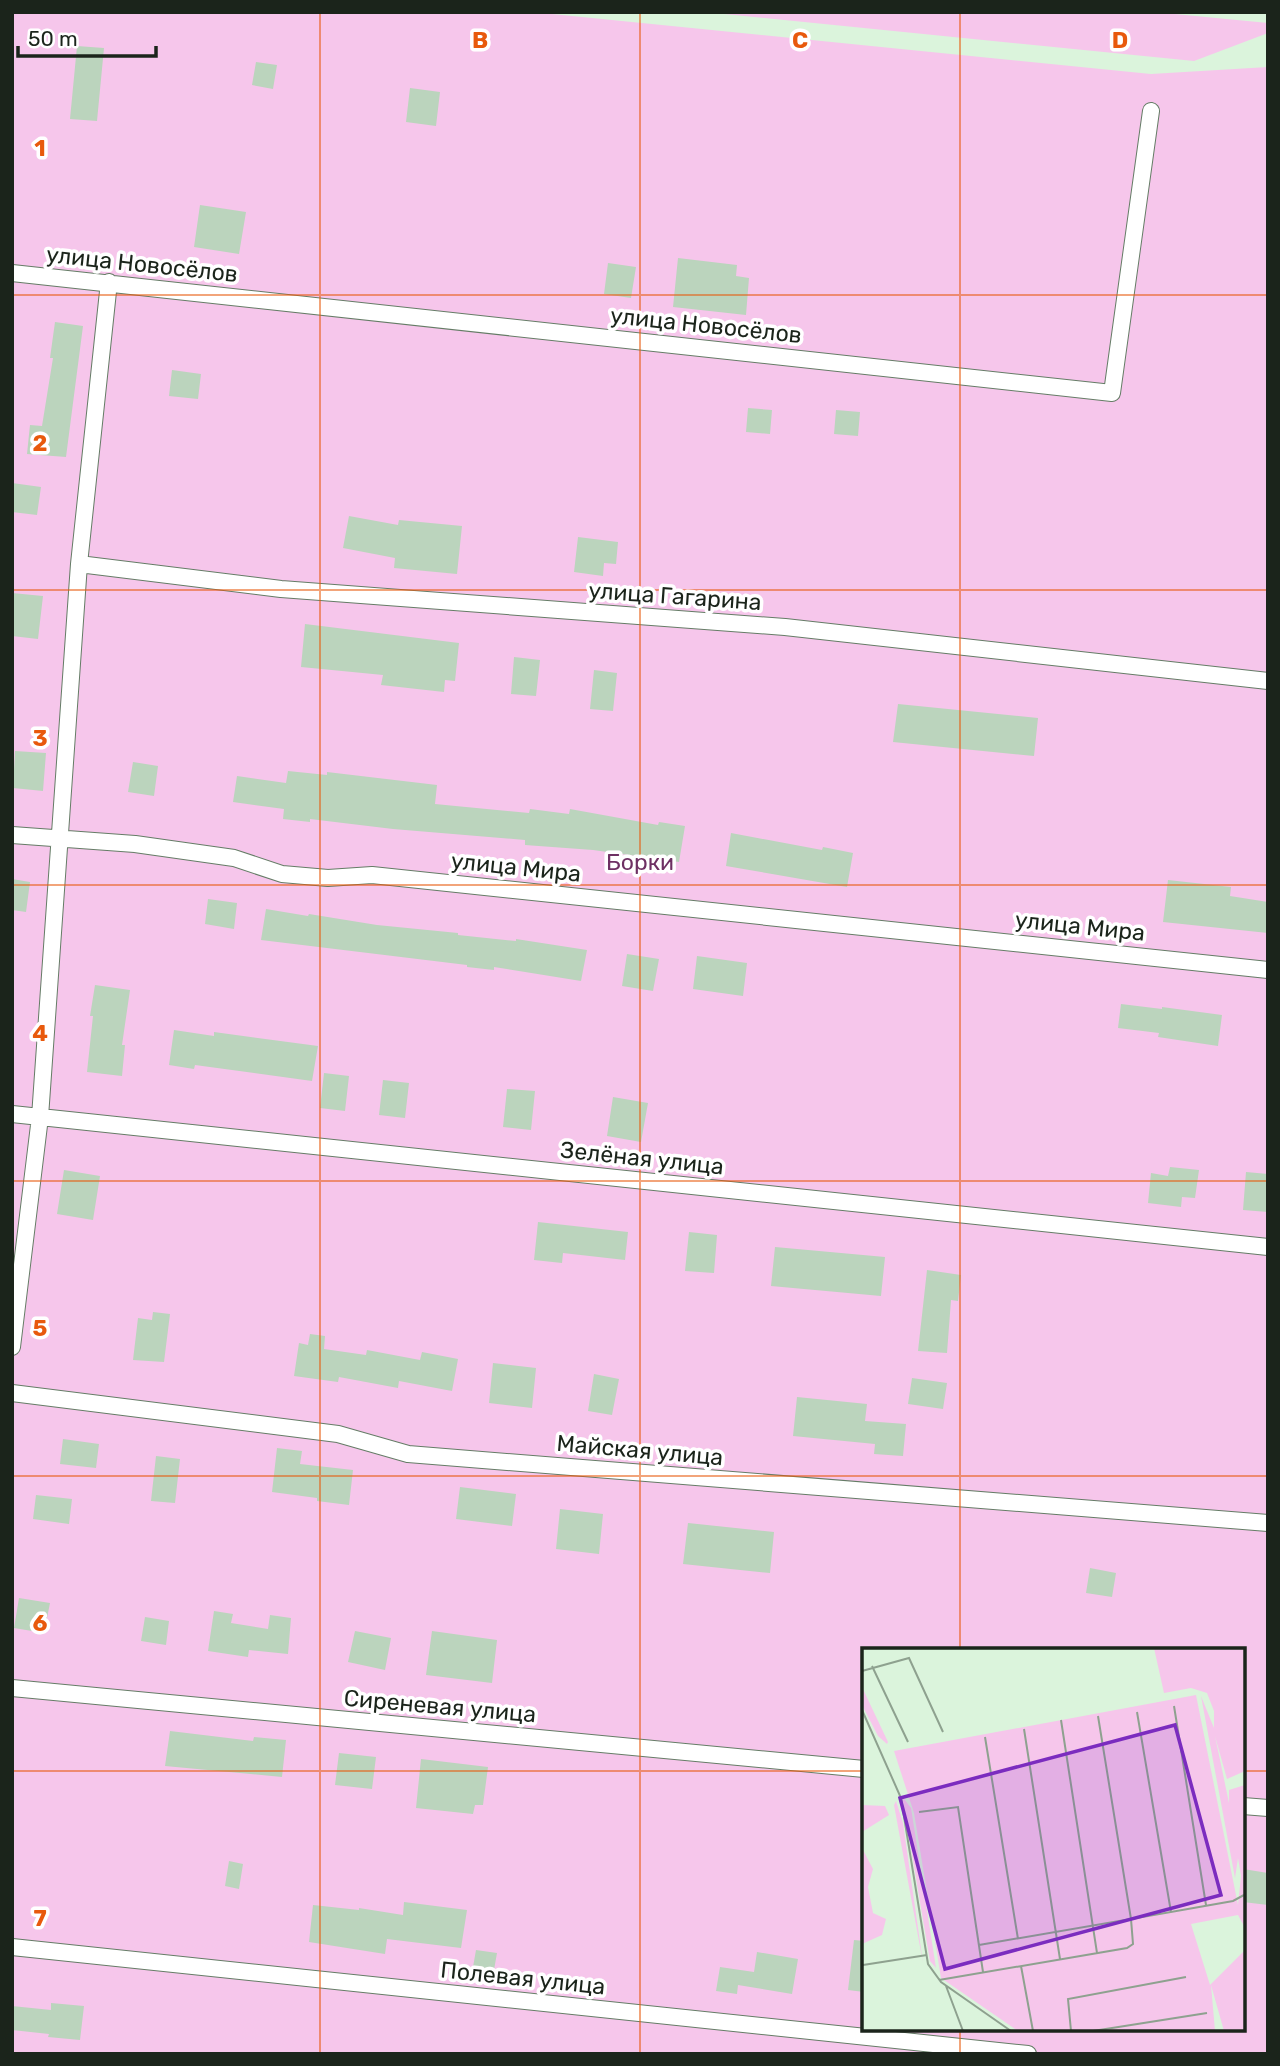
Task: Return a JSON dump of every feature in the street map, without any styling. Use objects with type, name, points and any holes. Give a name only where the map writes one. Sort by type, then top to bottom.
[{"type":"street","name":"улица Новосёлов","points":[[12,273],[1112,393],[1151,111]]},
{"type":"street","points":[[12,1347],[40,1117],[79,564],[109,282]]},
{"type":"street","name":"улица Гагарина","points":[[79,564],[281,589],[785,627],[1268,681]]},
{"type":"street","name":"улица Мира","points":[[12,835],[135,844],[234,858],[282,874],[328,878],[372,875],[1268,970]]},
{"type":"street","name":"Зелёная улица","points":[[12,1114],[1268,1247]]},
{"type":"street","name":"Майская улица","points":[[12,1393],[338,1434],[408,1454],[1268,1523]]},
{"type":"street","name":"Сиреневая улица","points":[[12,1688],[862,1769]]},
{"type":"street","points":[[1245,1805],[1268,1808]]},
{"type":"street","name":"Полевая улица","points":[[12,1947],[1028,2054]]},
{"type":"green space","name":"Борки","points":[[12,12],[532,12],[1151,74],[1268,67],[1268,2054],[12,2054]]},
{"type":"green space","points":[[704,12],[1154,12],[1268,23],[1268,33],[1194,61]]},
{"type":"building","points":[[77,46],[104,48],[97,121],[70,119]]},
{"type":"building","points":[[256,62],[277,65],[273,89],[252,85]]},
{"type":"building","points":[[410,88],[440,92],[436,126],[406,122]]},
{"type":"building","points":[[200,205],[246,212],[239,254],[194,247]]},
{"type":"building","points":[[678,258],[737,265],[736,276],[749,278],[746,315],[673,307]]},
{"type":"building","points":[[608,263],[636,267],[631,298],[604,294]]},
{"type":"building","points":[[55,322],[83,326],[66,457],[27,454],[30,425],[42,426],[53,358],[50,358]]},
{"type":"building","points":[[172,370],[201,374],[198,399],[169,396]]},
{"type":"building","points":[[748,408],[772,410],[770,434],[746,432]]},
{"type":"building","points":[[836,410],[860,412],[858,436],[834,434]]},
{"type":"building","points":[[12,483],[41,487],[37,515],[12,512]]},
{"type":"building","points":[[349,516],[398,525],[399,520],[462,526],[457,574],[394,568],[395,558],[343,548]]},
{"type":"building","points":[[578,537],[618,542],[616,564],[604,563],[603,576],[574,572]]},
{"type":"building","points":[[12,593],[43,596],[38,639],[12,636]]},
{"type":"building","points":[[305,624],[459,643],[455,681],[445,680],[444,692],[381,685],[383,675],[301,667]]},
{"type":"building","points":[[514,657],[540,660],[536,696],[511,694]]},
{"type":"building","points":[[594,670],[617,673],[613,711],[590,709]]},
{"type":"building","points":[[898,704],[1038,718],[1034,756],[893,742]]},
{"type":"building","points":[[15,751],[46,753],[43,791],[13,788]]},
{"type":"building","points":[[133,762],[158,766],[154,796],[128,792]]},
{"type":"building","points":[[288,771],[327,775],[327,772],[437,785],[435,804],[529,813],[530,809],[569,814],[570,809],[658,825],[659,822],[685,826],[679,862],[593,850],[525,845],[525,840],[310,819],[310,822],[283,819],[284,809],[233,802],[237,776],[286,783]]},
{"type":"building","points":[[731,833],[853,853],[847,887],[726,866]]},
{"type":"building","points":[[12,879],[30,882],[26,912],[12,910]]},
{"type":"building","points":[[1168,880],[1231,887],[1230,896],[1268,902],[1268,933],[1163,922]]},
{"type":"building","points":[[208,899],[237,903],[234,929],[205,924]]},
{"type":"building","points":[[266,909],[587,950],[581,981],[494,967],[494,970],[467,967],[261,940]]},
{"type":"building","points":[[627,954],[659,959],[653,991],[622,986]]},
{"type":"building","points":[[697,956],[747,963],[743,996],[693,989]]},
{"type":"building","points":[[95,985],[130,990],[122,1045],[125,1045],[122,1076],[87,1072],[93,1016],[90,1016]]},
{"type":"building","points":[[1121,1004],[1222,1015],[1218,1046],[1158,1037],[1159,1033],[1118,1028]]},
{"type":"building","points":[[174,1030],[214,1036],[214,1032],[318,1046],[312,1081],[195,1065],[194,1069],[169,1065]]},
{"type":"building","points":[[324,1073],[349,1076],[345,1111],[320,1108]]},
{"type":"building","points":[[383,1080],[409,1083],[405,1118],[379,1115]]},
{"type":"building","points":[[507,1089],[535,1091],[531,1130],[503,1127]]},
{"type":"building","points":[[613,1097],[648,1103],[641,1142],[607,1136]]},
{"type":"building","points":[[1170,1167],[1199,1170],[1195,1198],[1182,1197],[1181,1207],[1148,1203],[1151,1173],[1168,1176]]},
{"type":"building","points":[[64,1170],[100,1176],[93,1220],[57,1214]]},
{"type":"building","points":[[1246,1172],[1268,1174],[1268,1212],[1243,1210]]},
{"type":"building","points":[[538,1222],[628,1232],[625,1260],[563,1253],[562,1263],[534,1260]]},
{"type":"building","points":[[689,1232],[717,1235],[714,1273],[685,1271]]},
{"type":"building","points":[[775,1247],[885,1257],[881,1296],[771,1286]]},
{"type":"building","points":[[927,1270],[961,1275],[958,1301],[951,1300],[947,1353],[918,1351]]},
{"type":"building","points":[[153,1312],[170,1314],[164,1362],[133,1360],[138,1318],[152,1320]]},
{"type":"building","points":[[310,1334],[325,1336],[324,1349],[366,1355],[367,1350],[420,1360],[422,1352],[458,1359],[452,1391],[399,1381],[398,1388],[339,1377],[338,1382],[294,1376],[299,1343],[308,1345]]},
{"type":"building","points":[[493,1363],[536,1368],[532,1408],[489,1403]]},
{"type":"building","points":[[594,1374],[619,1379],[612,1415],[588,1411]]},
{"type":"building","points":[[912,1378],[947,1383],[943,1409],[908,1404]]},
{"type":"building","points":[[797,1397],[867,1404],[865,1421],[906,1424],[903,1456],[874,1454],[875,1444],[793,1436]]},
{"type":"building","points":[[63,1439],[99,1444],[96,1468],[60,1464]]},
{"type":"building","points":[[277,1448],[302,1451],[300,1464],[353,1470],[349,1505],[272,1492]]},
{"type":"building","points":[[156,1456],[180,1459],[175,1503],[151,1501]]},
{"type":"building","points":[[460,1487],[516,1494],[512,1526],[456,1519]]},
{"type":"building","points":[[36,1495],[72,1499],[69,1524],[33,1519]]},
{"type":"building","points":[[560,1509],[603,1514],[599,1554],[556,1549]]},
{"type":"building","points":[[688,1523],[774,1532],[770,1573],[683,1564]]},
{"type":"building","points":[[1090,1568],[1116,1573],[1112,1597],[1086,1593]]},
{"type":"building","points":[[19,1598],[50,1603],[44,1633],[14,1628]]},
{"type":"building","points":[[214,1611],[233,1614],[231,1623],[268,1629],[270,1615],[291,1618],[288,1654],[249,1650],[248,1657],[208,1651]]},
{"type":"building","points":[[145,1617],[169,1621],[166,1645],[141,1641]]},
{"type":"building","points":[[355,1631],[391,1638],[385,1670],[348,1662]]},
{"type":"building","points":[[432,1631],[497,1640],[492,1683],[426,1675]]},
{"type":"building","points":[[170,1731],[253,1741],[254,1737],[286,1740],[282,1777],[165,1766]]},
{"type":"building","points":[[339,1753],[376,1757],[372,1789],[335,1785]]},
{"type":"building","points":[[421,1759],[488,1767],[483,1805],[475,1805],[473,1814],[416,1808]]},
{"type":"building","points":[[229,1861],[243,1864],[239,1889],[225,1886]]},
{"type":"building","points":[[1245,1869],[1268,1873],[1268,1905],[1245,1902]]},
{"type":"building","points":[[404,1902],[467,1910],[461,1948],[387,1939],[385,1954],[309,1942],[313,1905],[403,1915]]},
{"type":"building","points":[[854,1940],[862,1941],[862,1992],[848,1990]]},
{"type":"building","points":[[476,1950],[497,1953],[494,1970],[473,1967]]},
{"type":"building","points":[[757,1952],[798,1959],[792,1994],[738,1985],[737,1994],[716,1991],[720,1967],[754,1972]]},
{"type":"building","points":[[51,2003],[84,2006],[80,2040],[12,2030],[12,2006],[51,2010]]}]
